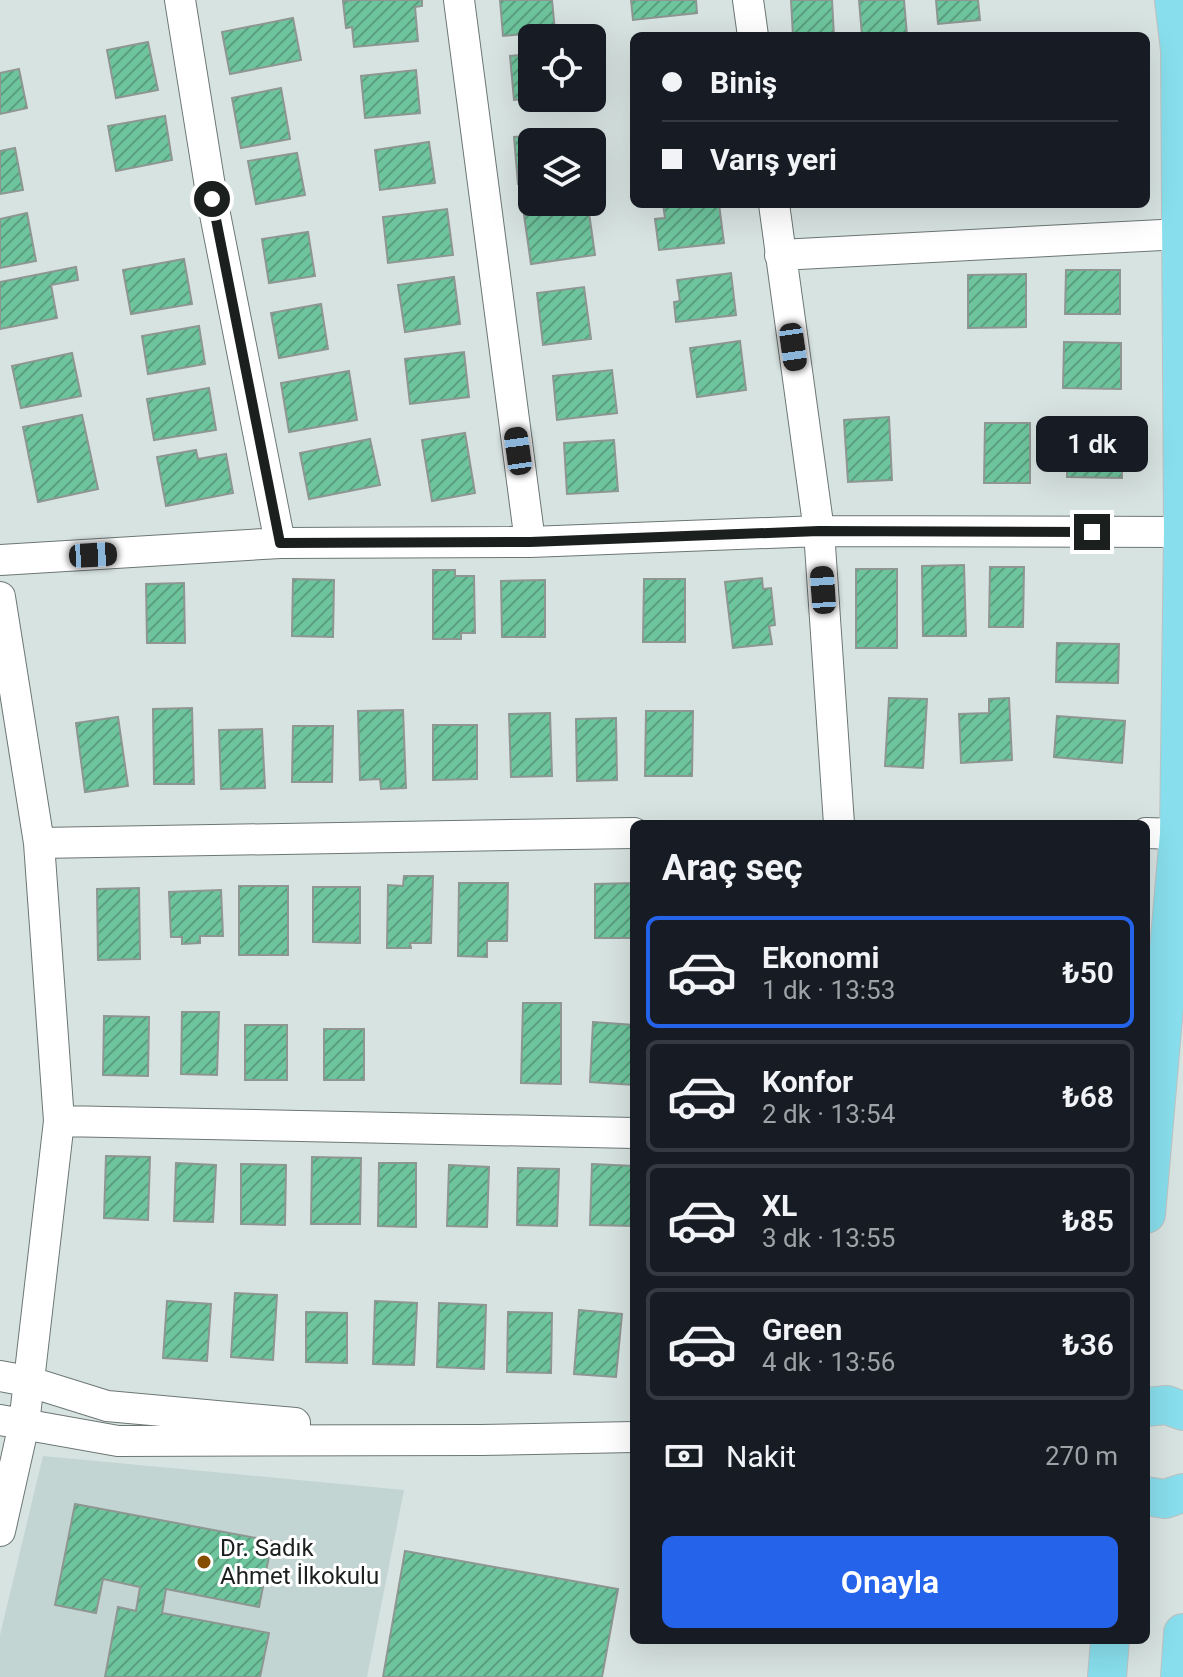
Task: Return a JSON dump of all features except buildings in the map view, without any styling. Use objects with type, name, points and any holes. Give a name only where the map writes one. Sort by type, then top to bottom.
[{"type":"main road","points":[[1150,1125],[1163,834],[1183,532],[1180,50],[1174,0]]},
{"type":"main road","points":[[1150,1407],[1167,1405],[1183,1411]]},
{"type":"main road","points":[[1150,1497],[1165,1499],[1183,1493]]},
{"type":"main road","points":[[1180,1677],[1183,1633]]},
{"type":"main road","points":[[1107,1677],[1110,1644]]},
{"type":"street","points":[[180,0],[212,199],[280,543]]},
{"type":"street","points":[[459,0],[530,542]]},
{"type":"street","points":[[748,0],[752,32]]},
{"type":"street","points":[[774,208],[819,531],[839,820]]},
{"type":"street","points":[[780,255],[1181,234]]},
{"type":"street","points":[[0,560],[280,543],[530,542],[819,531],[1183,532]]},
{"type":"street","points":[[0,597],[39,843],[59,1121],[14,1379],[0,1531]]},
{"type":"street","points":[[39,843],[630,833]]},
{"type":"street","points":[[59,1121],[630,1133]]},
{"type":"street","points":[[14,1379],[107,1406],[480,1440]]},
{"type":"street","points":[[12,1422],[118,1441],[630,1437]]},
{"type":"shaded area","name":"Dr. Sadık Ahmet İlkokulu","points":[[43,1456],[404,1490],[367,1677],[0,1677],[0,1635]]},
{"type":"place","name":"Dr. Sadık Ahmet İlkokulu","points":[[204,1562]]},
{"type":"route","points":[[212,199],[280,543],[530,542],[819,531],[1092,532]]}]
